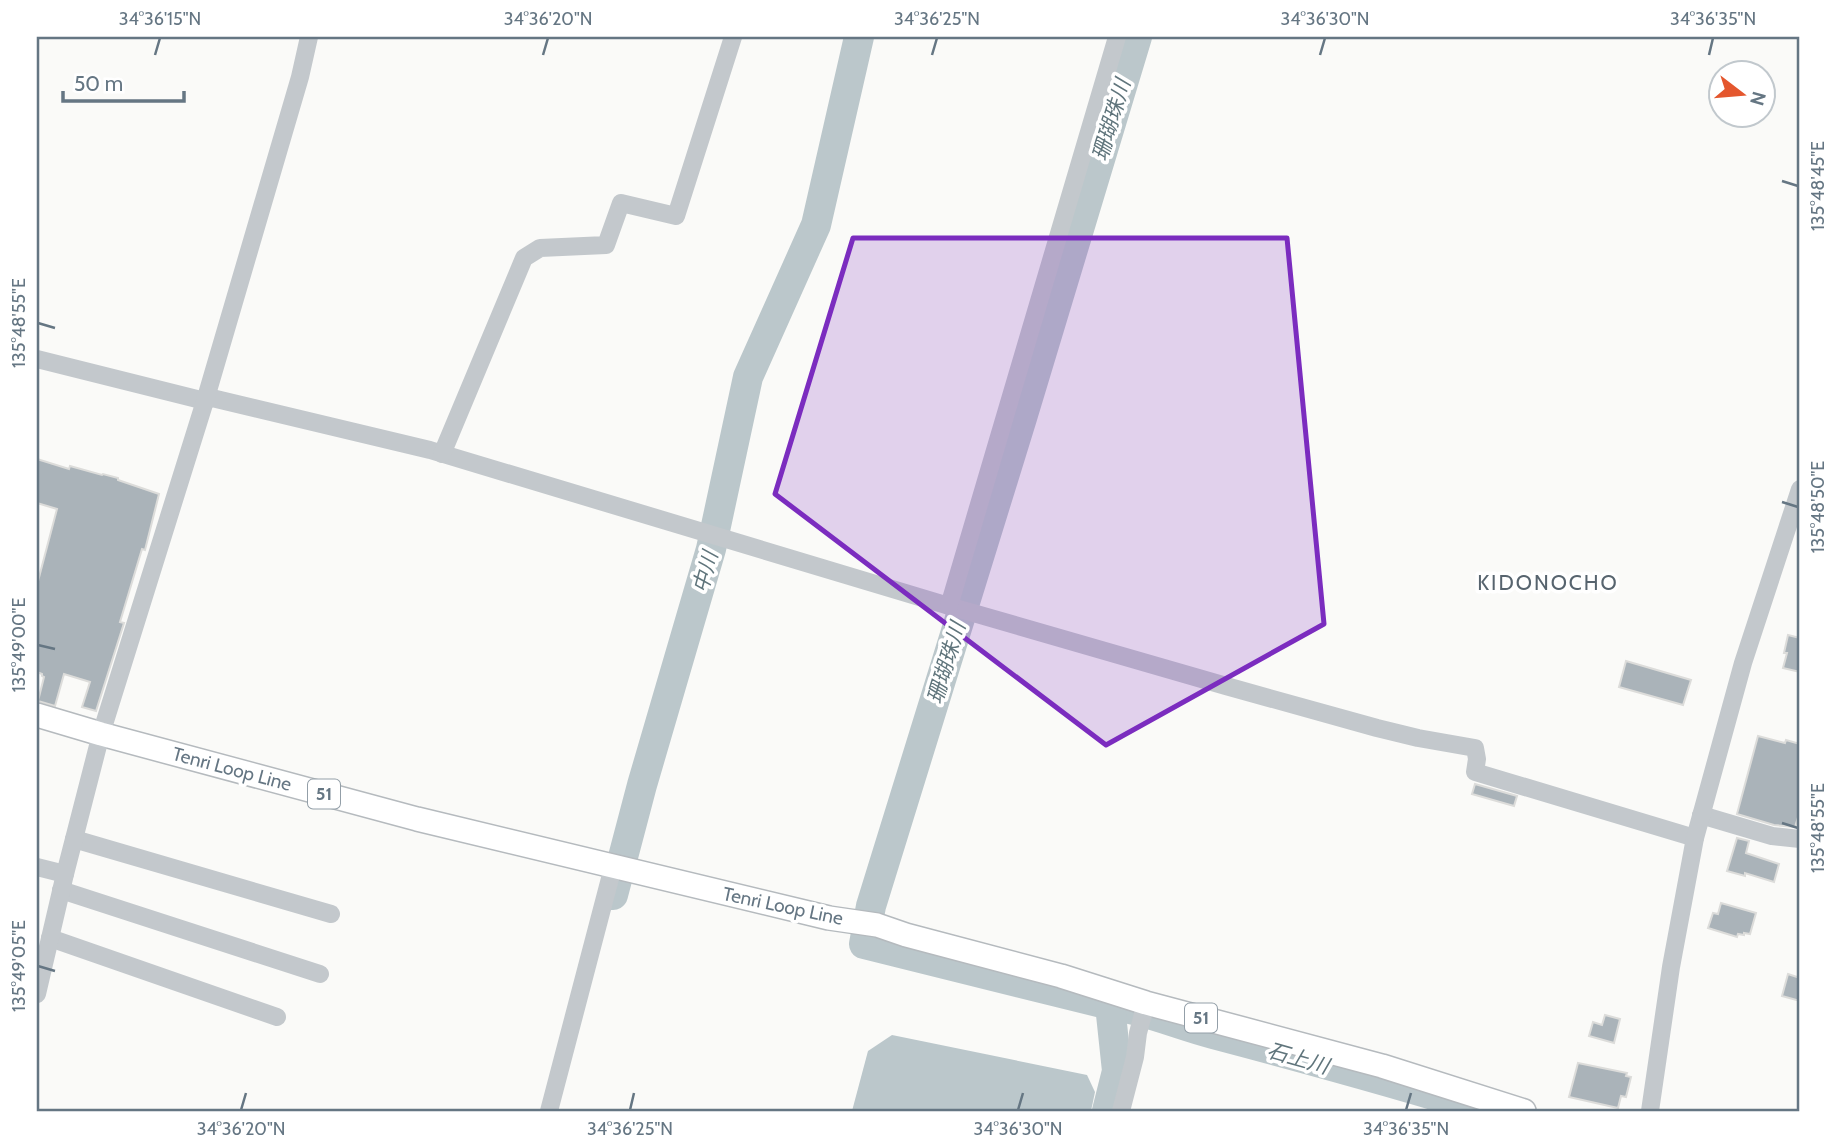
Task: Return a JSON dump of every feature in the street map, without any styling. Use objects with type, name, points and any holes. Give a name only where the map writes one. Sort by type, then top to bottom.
[{"type":"main road","name":"Tenri Loop Line","points":[[37,715],[416,819],[829,918],[868,923],[1061,976],[1146,1003],[1382,1066],[1524,1111]]},
{"type":"street","points":[[37,994],[101,734],[205,401],[309,37]]},
{"type":"street","points":[[442,454],[524,258],[540,248],[606,245],[621,203],[676,216],[733,37]]},
{"type":"street","points":[[952,607],[1117,37]]},
{"type":"street","points":[[37,359],[205,401],[212,398],[430,450],[975,614],[1377,728],[1475,748],[1475,772],[1695,838]]},
{"type":"street","points":[[1650,1111],[1671,967],[1695,838],[1743,663],[1794,527],[1800,489]]},
{"type":"street","points":[[1701,815],[1772,836],[1800,839]]},
{"type":"street","points":[[74,839],[331,915]]},
{"type":"street","points":[[37,867],[63,882],[320,974]]},
{"type":"street","points":[[549,1111],[622,869]]},
{"type":"street","points":[[50,938],[277,1017]]},
{"type":"street","points":[[1121,1111],[1146,1003]]},
{"type":"highlighted area","points":[[853,238],[1287,238],[1324,624],[1106,745],[775,494]]},
{"type":"shaded area","points":[[892,1035],[1087,1075],[1095,1092],[1091,1111],[852,1111],[868,1051]]},
{"type":"building","points":[[37,459],[69,469],[70,466],[118,478],[159,494],[145,550],[142,549],[120,622],[124,623],[96,711],[82,707],[90,682],[64,674],[55,706],[38,701],[44,677],[37,672],[37,585],[57,509],[37,503]]},
{"type":"building","points":[[1788,635],[1800,638],[1800,672],[1783,668]]},
{"type":"building","points":[[1626,661],[1691,680],[1683,705],[1619,687]]},
{"type":"building","points":[[1758,736],[1800,744],[1800,811],[1795,827],[1774,825],[1737,814]]},
{"type":"building","points":[[1475,784],[1517,796],[1514,806],[1472,794]]},
{"type":"building","points":[[1737,838],[1749,841],[1746,853],[1779,864],[1774,882],[1745,873],[1745,876],[1727,871]]},
{"type":"building","points":[[1721,903],[1756,913],[1750,934],[1738,934],[1737,937],[1708,928],[1713,913],[1718,914]]},
{"type":"building","points":[[1788,974],[1800,978],[1800,1001],[1782,996]]},
{"type":"building","points":[[1605,1015],[1620,1019],[1614,1043],[1589,1036],[1593,1022],[1602,1025]]},
{"type":"building","points":[[1578,1063],[1627,1073],[1626,1076],[1631,1077],[1626,1097],[1621,1096],[1618,1108],[1569,1097]]},
{"type":"waterway","name":"中川","points":[[613,895],[711,549],[748,377],[816,225],[859,37]]},
{"type":"waterway","name":"珊瑚珠川","points":[[1137,37],[871,906],[864,944],[1136,1010],[1486,1111]]},
{"type":"waterway","name":"珊瑚珠川","points":[[1107,1111],[1117,1071],[1110,1005]]},
{"type":"district","name":"KIDONOCHO","points":[[1548,582]]},
{"type":"water label","name":"石上川","points":[[1298,1058]]}]
